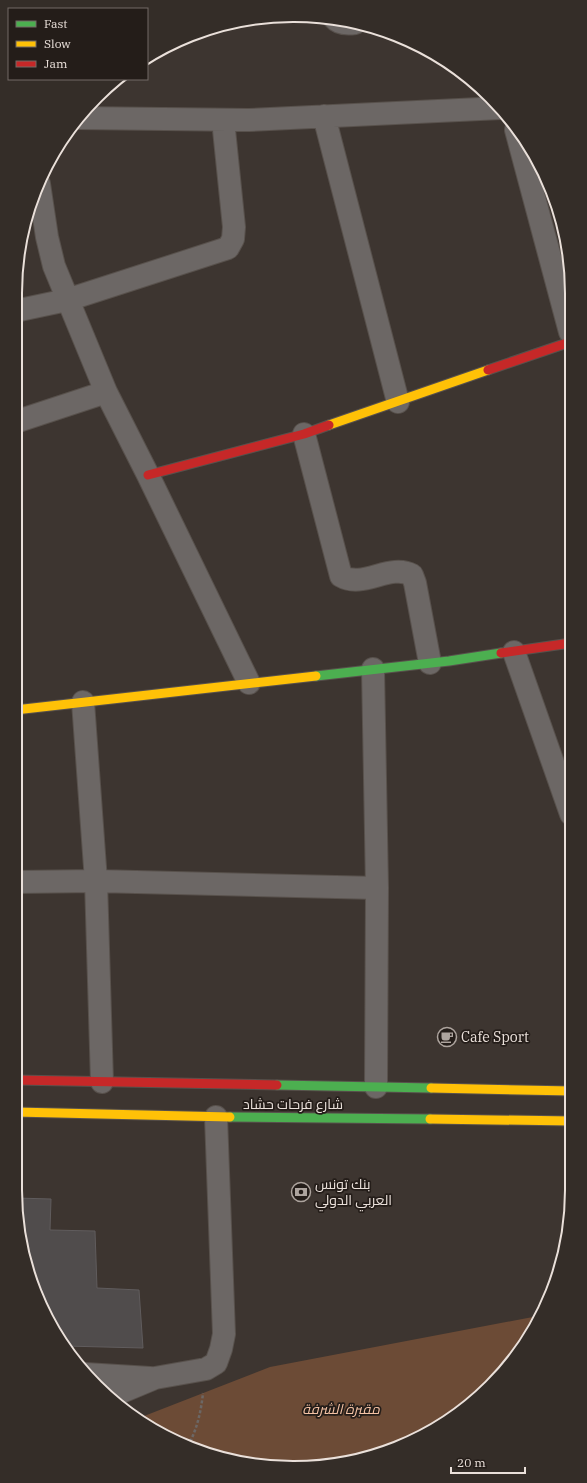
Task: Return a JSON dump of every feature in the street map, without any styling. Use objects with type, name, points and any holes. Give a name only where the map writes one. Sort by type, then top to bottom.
[{"type":"main road","points":[[148,475],[304,434],[565,344]]},
{"type":"main road","points":[[22,709],[430,663],[565,644]]},
{"type":"main road","name":"شارع فرحات حشاد","points":[[22,1080],[307,1090],[376,1087],[565,1092]]},
{"type":"main road","name":"شارع فرحات حشاد","points":[[22,1112],[216,1117],[307,1114],[565,1121]]},
{"type":"street","points":[[97,110],[223,120],[492,108]]},
{"type":"street","points":[[324,116],[398,402]]},
{"type":"street","points":[[22,310],[67,300],[228,248],[233,239],[234,227],[223,120]]},
{"type":"street","points":[[520,145],[565,304]]},
{"type":"street","points":[[41,195],[50,252],[54,266],[106,392],[148,475],[249,684]]},
{"type":"street","points":[[22,420],[106,392]]},
{"type":"street","points":[[304,434],[341,576],[347,579],[360,579],[402,571],[412,575],[415,583],[430,663]]},
{"type":"street","points":[[514,652],[565,797]]},
{"type":"street","points":[[373,669],[377,888],[376,1087]]},
{"type":"street","points":[[83,702],[96,881],[102,1082]]},
{"type":"street","points":[[22,882],[96,881],[377,888]]},
{"type":"street","points":[[115,1395],[155,1378],[206,1369],[216,1362],[221,1349],[224,1334],[216,1117]]},
{"type":"street","points":[[95,1375],[155,1378]]},
{"type":"path","points":[[191,1440],[200,1416],[206,1369]]},
{"type":"green space","name":"مقبرة الشرفة","points":[[533,1317],[509,1355],[498,1369],[473,1394],[429,1425],[414,1433],[381,1447],[364,1452],[329,1459],[294,1461],[258,1459],[206,1447],[173,1433],[144,1416],[270,1367]]},
{"type":"building","points":[[22,1198],[51,1199],[50,1230],[95,1231],[97,1288],[139,1290],[143,1348],[72,1346],[50,1310],[36,1277],[24,1225]]},
{"type":"traffic: fast","points":[[316,676],[449,661],[501,653]]},
{"type":"traffic: fast","points":[[277,1085],[431,1088]]},
{"type":"traffic: fast","points":[[230,1117],[430,1119]]},
{"type":"traffic: slow","points":[[329,425],[488,370]]},
{"type":"traffic: slow","points":[[22,709],[316,676]]},
{"type":"traffic: slow","points":[[431,1088],[565,1091]]},
{"type":"traffic: slow","points":[[22,1112],[230,1117]]},
{"type":"traffic: slow","points":[[430,1119],[565,1121]]},
{"type":"traffic: jam","points":[[488,370],[565,344]]},
{"type":"traffic: jam","points":[[148,475],[304,434],[329,425]]},
{"type":"traffic: jam","points":[[501,653],[565,644]]},
{"type":"traffic: jam","points":[[22,1080],[277,1085]]},
{"type":"place","name":"Cafe Sport","points":[[447,1037]]},
{"type":"place","name":"بنك تونس العربي الدولي","points":[[301,1192]]}]
